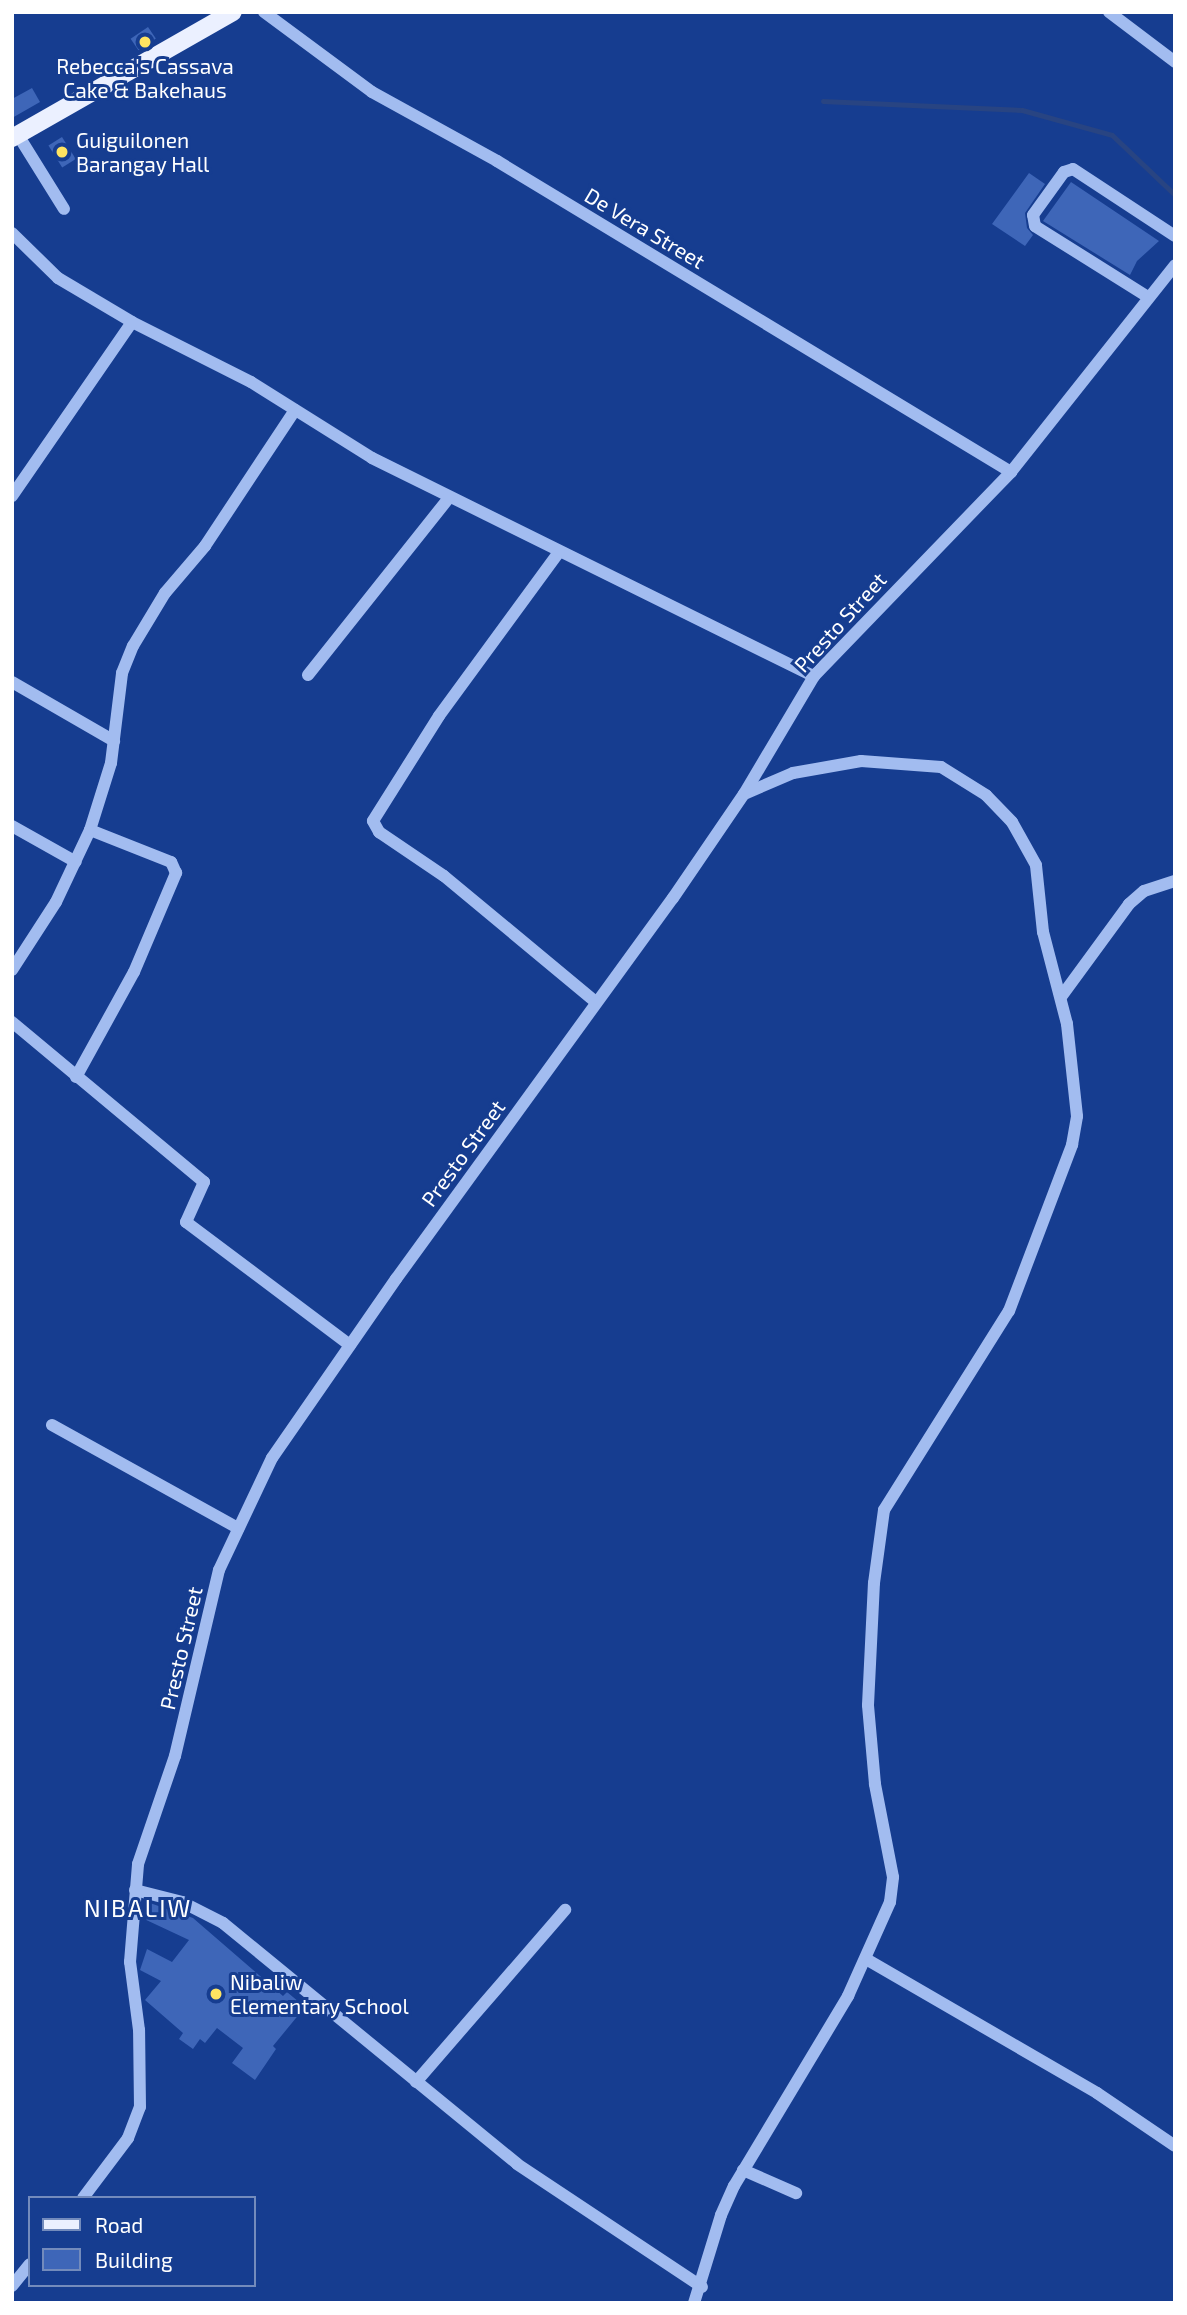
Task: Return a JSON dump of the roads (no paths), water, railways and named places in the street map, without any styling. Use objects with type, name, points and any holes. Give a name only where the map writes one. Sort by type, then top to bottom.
[{"type":"main road","points":[[15,136],[233,12]]},
{"type":"street","name":"De Vera Street","points":[[264,12],[372,92],[497,161],[1010,472]]},
{"type":"street","points":[[1109,12],[1175,62]]},
{"type":"street","points":[[15,136],[64,209]]},
{"type":"street","points":[[1148,297],[1035,226],[1033,215],[1064,172],[1073,169],[1175,236]]},
{"type":"street","points":[[12,233],[58,278],[132,322],[215,361],[372,458],[814,676]]},
{"type":"street","name":"Presto Street","points":[[84,2196],[128,2138],[140,2107],[139,2030],[130,1962],[135,1890],[144,1839],[176,1755],[211,1601],[238,1528],[272,1458],[744,794],[814,676],[1010,472],[1175,265]]},
{"type":"street","points":[[12,496],[132,322]]},
{"type":"street","points":[[12,970],[76,862],[90,830],[105,788],[122,673],[148,618],[205,547],[295,410]]},
{"type":"street","points":[[308,675],[449,498]]},
{"type":"street","points":[[559,552],[439,716],[373,821],[379,832],[444,876],[596,1002]]},
{"type":"street","points":[[12,682],[114,741]]},
{"type":"street","points":[[694,2303],[702,2287],[720,2215],[743,2170],[866,1959],[890,1902],[893,1877],[875,1784],[868,1705],[874,1583],[884,1510],[1009,1311],[1072,1145],[1076,1081],[1060,997],[1043,932],[1036,865],[1012,822],[965,778],[914,762],[861,761],[793,773],[744,794]]},
{"type":"street","points":[[12,826],[76,862]]},
{"type":"street","points":[[76,1077],[134,972],[176,873],[171,862],[90,830]]},
{"type":"street","points":[[1060,997],[1129,904],[1144,891],[1175,881]]},
{"type":"street","points":[[12,1022],[204,1182],[186,1222],[350,1345]]},
{"type":"street","points":[[52,1424],[238,1528]]},
{"type":"street","points":[[135,1890],[182,1902],[223,1923],[517,2164],[702,2287]]},
{"type":"street","points":[[416,2082],[565,1910]]},
{"type":"street","points":[[866,1959],[1097,2093],[1175,2146]]},
{"type":"street","points":[[743,2170],[796,2193]]},
{"type":"street","points":[[12,2286],[28,2266]]},
{"type":"waterway","points":[[823,101],[1022,110],[1112,135],[1175,195]]},
{"type":"place","name":"Rebecca's Cassava Cake & Bakehaus","points":[[145,42]]},
{"type":"place","name":"Guiguilonen Barangay Hall","points":[[62,152]]},
{"type":"place","name":"Nibaliw Elementary School","points":[[216,1994]]},
{"type":"district","name":"NIBALIW","points":[[138,1908]]}]
